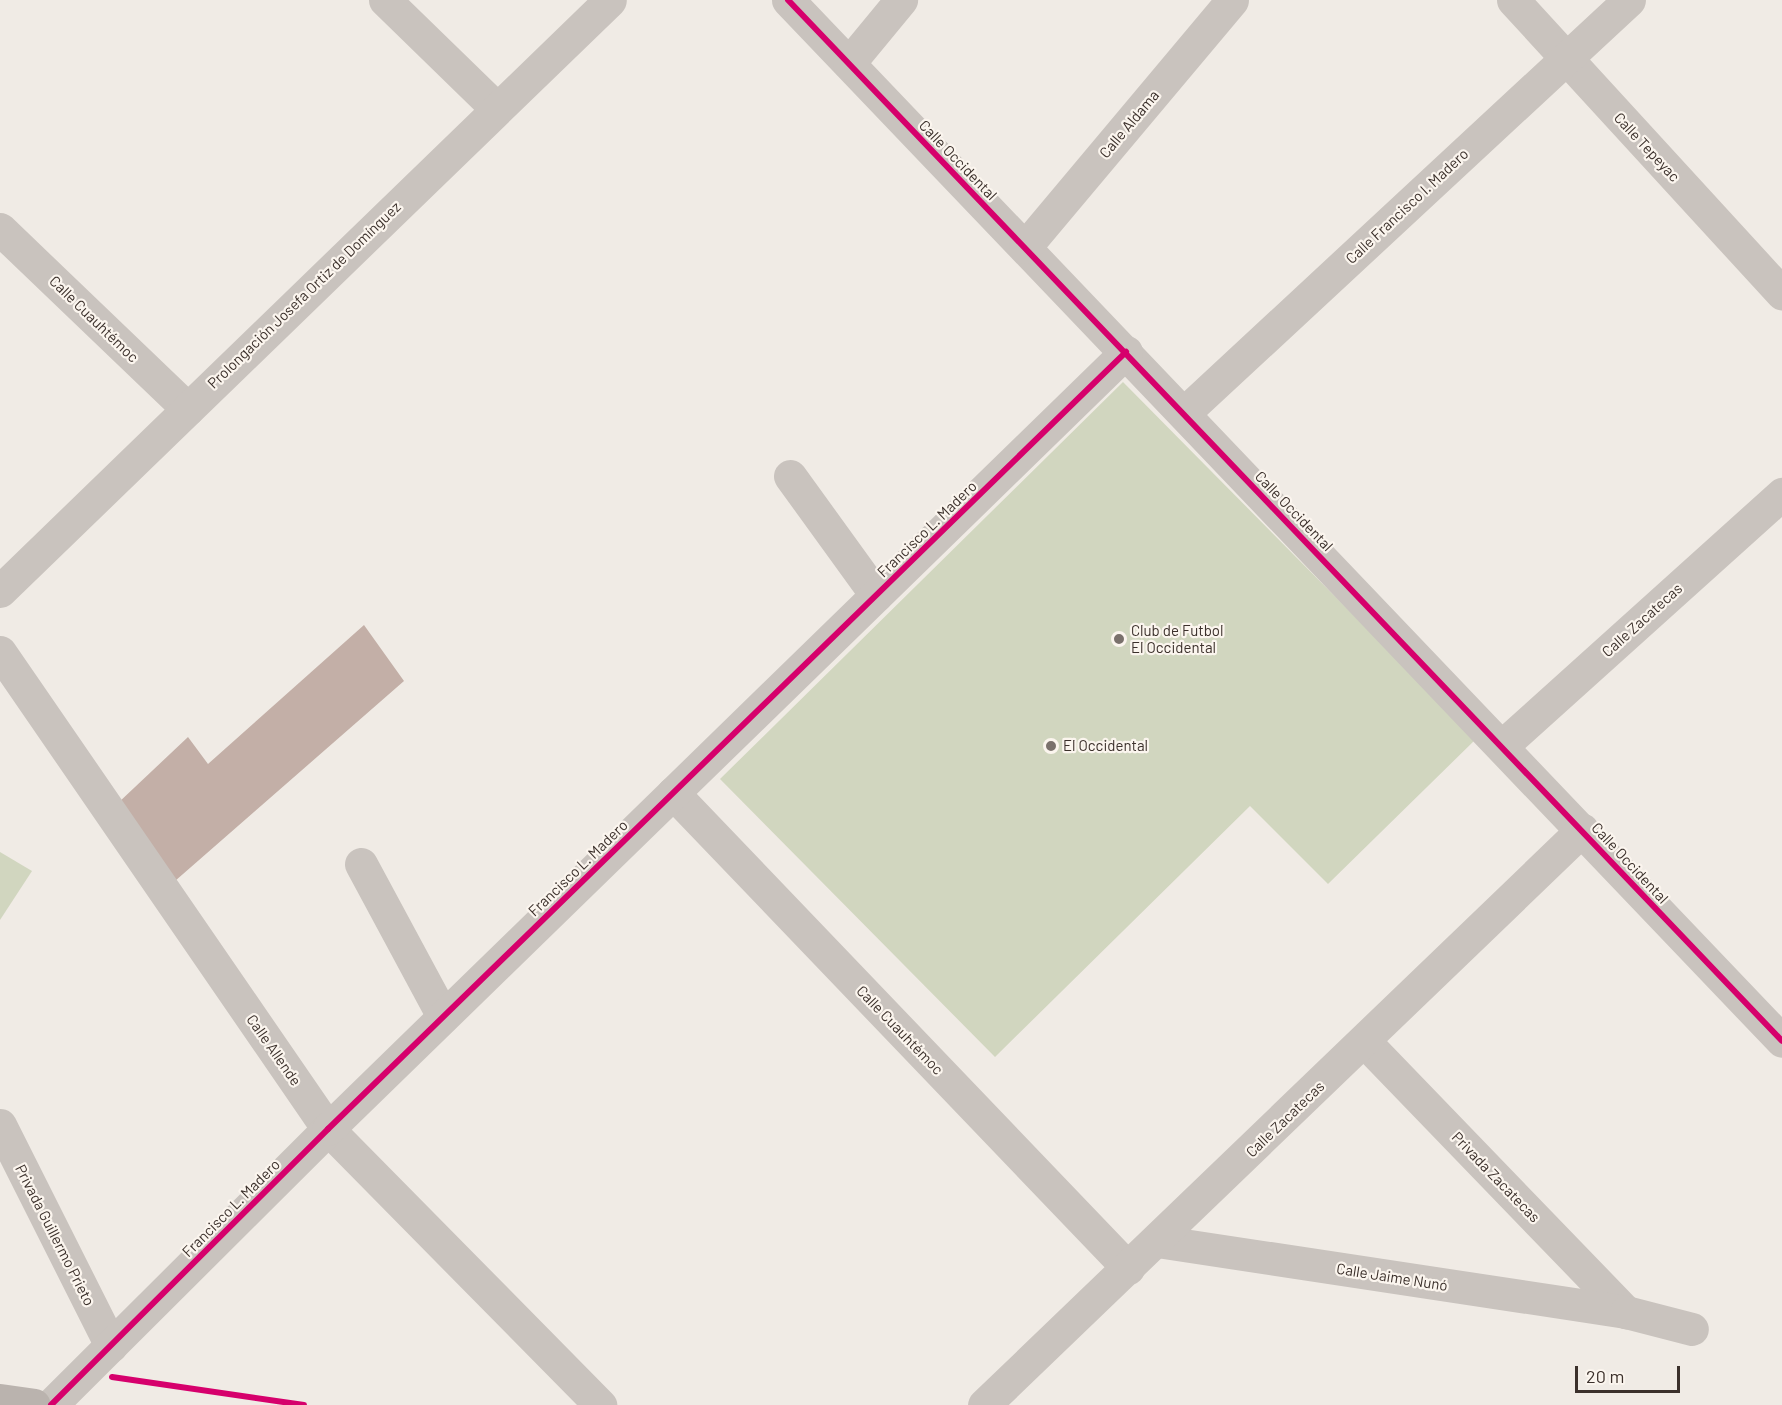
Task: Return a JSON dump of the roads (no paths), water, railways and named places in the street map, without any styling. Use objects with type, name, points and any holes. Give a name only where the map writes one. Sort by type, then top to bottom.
[{"type":"street","points":[[385,0],[495,108]]},
{"type":"street","name":"Prolongación Josefa Ortiz de Domínguez","points":[[0,591],[495,108],[610,0]]},
{"type":"street","name":"Calle Occidental","points":[[788,0],[1782,1041]]},
{"type":"street","points":[[849,63],[901,0]]},
{"type":"street","name":"Calle Aldama","points":[[1025,247],[1232,0]]},
{"type":"street","name":"Calle Tepeyac","points":[[1513,0],[1782,294]]},
{"type":"street","name":"Calle Francisco I. Madero","points":[[1184,413],[1629,0]]},
{"type":"street","name":"Calle Cuauhtémoc","points":[[0,229],[188,409]]},
{"type":"street","name":"Francisco L. Madero","points":[[51,1405],[443,1016],[1126,352]]},
{"type":"street","points":[[790,476],[876,596]]},
{"type":"street","name":"Calle Zacatecas","points":[[1502,746],[1782,494]]},
{"type":"street","name":"Calle Allende","points":[[0,652],[328,1129],[600,1405]]},
{"type":"street","name":"Calle Cuauhtémoc","points":[[673,793],[1128,1268]]},
{"type":"street","name":"Calle Zacatecas","points":[[984,1405],[1365,1042],[1582,830]]},
{"type":"street","points":[[361,864],[443,1016]]},
{"type":"street","name":"Privada Zacatecas","points":[[1365,1042],[1626,1312]]},
{"type":"street","name":"Privada Guillermo Prieto","points":[[0,1125],[111,1346]]},
{"type":"street","name":"Calle Jaime Nunó","points":[[1157,1241],[1626,1312],[1692,1329]]},
{"type":"street","points":[[0,1400],[34,1405]]},
{"type":"place","name":"Club de Futbol El Occidental","points":[[1119,639]]},
{"type":"place","name":"El Occidental","points":[[1051,746]]}]
